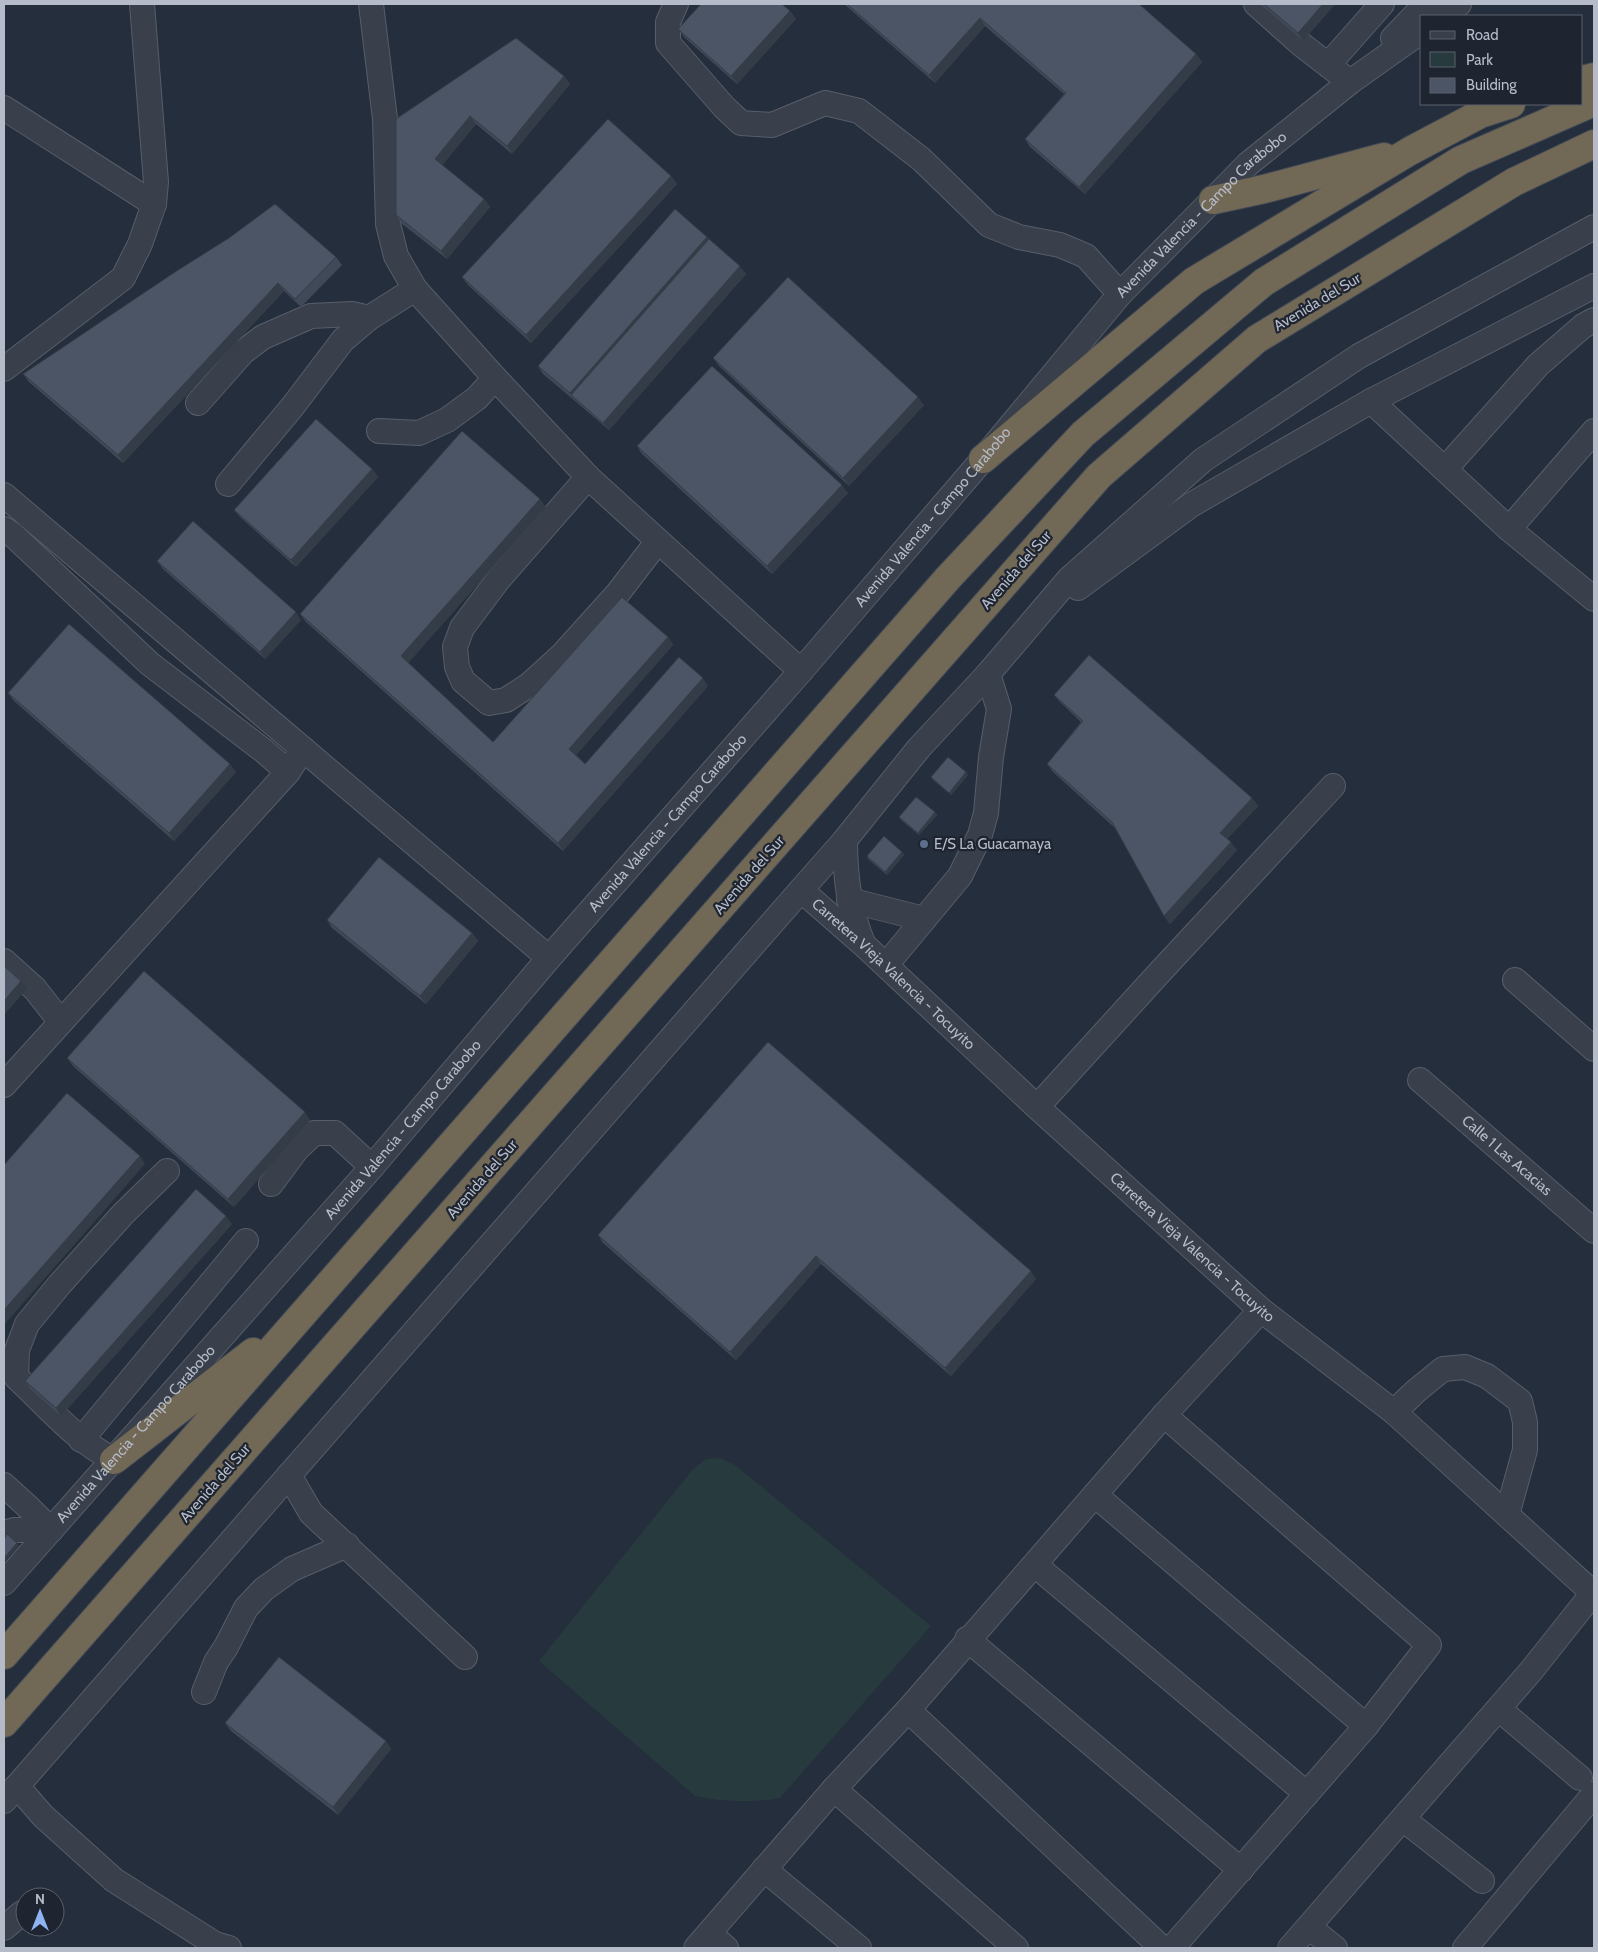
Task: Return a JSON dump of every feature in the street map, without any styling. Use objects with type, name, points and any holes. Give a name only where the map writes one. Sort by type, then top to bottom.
[{"type":"highway","points":[[4,1655],[948,578],[1083,434],[1264,282],[1461,160],[1594,102]]},
{"type":"highway","points":[[983,459],[1194,282],[1410,151],[1480,114],[1508,105]]},
{"type":"highway","name":"Avenida del Sur","points":[[4,1723],[1099,476],[1257,339],[1514,182],[1594,144]]},
{"type":"highway","points":[[1212,200],[1264,189],[1410,151]]},
{"type":"highway","points":[[114,1460],[304,1313]]},
{"type":"street","points":[[4,369],[123,278],[140,244],[154,204],[156,182],[142,4]]},
{"type":"street","points":[[371,4],[385,118],[388,224],[396,256],[415,289],[588,477],[801,671]]},
{"type":"street","points":[[676,4],[668,22],[668,43],[724,107],[742,123],[772,125],[826,103],[859,111],[921,159],[989,225],[1019,237],[1060,245],[1086,256],[1120,294]]},
{"type":"street","points":[[1256,4],[1350,82]]},
{"type":"street","points":[[1328,65],[1382,4]]},
{"type":"street","points":[[1350,82],[1426,4]]},
{"type":"street","points":[[1443,15],[1459,4]]},
{"type":"street","points":[[1350,82],[1420,32]]},
{"type":"street","name":"Avenida Valencia - Campo Carabobo","points":[[4,1583],[372,1168],[549,958],[801,671],[983,459],[1120,294],[1248,164],[1350,82]]},
{"type":"street","points":[[4,108],[154,204]]},
{"type":"street","points":[[229,1948],[215,1944],[114,1880],[43,1816],[10,1793],[845,840],[919,748],[988,674],[1069,579],[1203,460],[1359,356],[1594,227]]},
{"type":"street","points":[[1034,619],[1111,565],[1191,505],[1371,401],[1593,287]]},
{"type":"street","points":[[228,484],[293,406],[344,340],[369,318],[415,289]]},
{"type":"street","points":[[198,403],[243,352],[263,336],[311,316],[352,314],[369,318]]},
{"type":"street","points":[[1445,469],[1538,365],[1583,326],[1594,320]]},
{"type":"street","points":[[379,431],[419,433],[447,420],[477,398],[495,378]]},
{"type":"street","points":[[1371,401],[1509,528],[1591,590]]},
{"type":"street","points":[[1509,528],[1594,431]]},
{"type":"street","points":[[588,477],[498,580],[462,628],[455,647],[457,667],[463,681],[488,703],[506,700],[529,685],[562,654],[618,593],[658,541]]},
{"type":"street","points":[[4,495],[549,958]]},
{"type":"street","points":[[4,529],[13,534],[150,664],[264,751],[288,772]]},
{"type":"street","points":[[886,965],[960,876],[980,835],[986,813],[991,757],[999,709],[988,674]]},
{"type":"street","points":[[4,1085],[60,1021],[288,772],[303,749]]},
{"type":"street","points":[[1037,1107],[1166,964],[1333,786]]},
{"type":"street","points":[[845,840],[845,866],[849,900],[856,926],[865,946]]},
{"type":"street","name":"Carretera Vieja Valencia - Tocuyito","points":[[801,890],[886,965],[1037,1107],[1261,1310],[1394,1412],[1594,1593]]},
{"type":"street","points":[[849,900],[924,920]]},
{"type":"street","points":[[4,961],[35,989],[60,1021]]},
{"type":"street","points":[[1515,980],[1594,1049]]},
{"type":"street","name":"Calle 1 Las Acacias","points":[[1420,1080],[1594,1232]]},
{"type":"street","points":[[271,1184],[297,1150],[314,1133],[335,1133],[372,1168]]},
{"type":"street","points":[[114,1460],[81,1440],[16,1377],[17,1350],[27,1324],[60,1284],[123,1214],[167,1171]]},
{"type":"street","points":[[81,1440],[246,1241]]},
{"type":"street","points":[[710,1943],[764,1869],[834,1789],[908,1710],[1164,1414],[1261,1310]]},
{"type":"street","points":[[1394,1412],[1416,1390],[1443,1369],[1465,1367],[1487,1376],[1520,1401],[1525,1422],[1525,1450],[1508,1515]]},
{"type":"street","points":[[1164,1414],[1429,1645],[1366,1726],[1172,1948]]},
{"type":"street","points":[[289,1475],[311,1513],[465,1657]]},
{"type":"street","points":[[4,1485],[51,1530]]},
{"type":"street","points":[[1095,1495],[1366,1726]]},
{"type":"street","points":[[10,1526],[51,1530]]},
{"type":"street","points":[[204,1692],[216,1662],[246,1608],[264,1589],[292,1569],[347,1545]]},
{"type":"street","points":[[1035,1565],[1306,1794]]},
{"type":"street","points":[[1290,1948],[1499,1709],[1594,1593]]},
{"type":"street","points":[[968,1640],[1241,1870]]},
{"type":"street","points":[[1465,1948],[1587,1786],[1499,1709]]},
{"type":"street","points":[[908,1710],[1162,1948]]},
{"type":"street","points":[[834,1789],[1016,1948]]},
{"type":"street","points":[[1403,1819],[1482,1881]]},
{"type":"street","points":[[764,1869],[859,1948]]},
{"type":"street","points":[[4,1928],[15,1919]]},
{"type":"street","points":[[1309,1927],[1335,1948]]},
{"type":"green space","points":[[720,1458],[735,1465],[931,1626],[780,1798],[738,1801],[716,1800],[695,1796],[539,1661],[693,1469],[706,1459]]},
{"type":"building","points":[[701,4],[782,4],[790,11],[731,76],[678,29]]},
{"type":"building","points":[[847,4],[1139,4],[1196,54],[1079,187],[1025,139],[1066,93],[980,18],[929,75]]},
{"type":"building","points":[[1264,4],[1323,4],[1298,33]]},
{"type":"building","points":[[516,38],[564,76],[507,146],[470,116],[435,159],[484,199],[441,251],[396,215],[396,119]]},
{"type":"building","points":[[608,119],[671,176],[526,335],[462,277]]},
{"type":"building","points":[[275,204],[336,257],[295,299],[278,283],[118,455],[23,374],[229,238]]},
{"type":"building","points":[[675,209],[707,237],[570,393],[538,366]]},
{"type":"building","points":[[709,239],[740,266],[603,423],[571,395]]},
{"type":"building","points":[[788,277],[918,397],[843,478],[713,358]]},
{"type":"building","points":[[712,366],[842,485],[767,566],[637,446]]},
{"type":"building","points":[[316,419],[372,469],[291,560],[234,510]]},
{"type":"building","points":[[462,431],[540,499],[401,656],[493,742],[622,597],[668,637],[569,749],[585,764],[679,657],[703,678],[558,843],[300,614]]},
{"type":"building","points":[[193,521],[296,612],[260,652],[157,561]]},
{"type":"building","points":[[69,624],[230,764],[169,833],[8,693]]},
{"type":"building","points":[[1089,655],[1252,798],[1220,833],[1231,842],[1164,916],[1112,822],[1047,764],[1083,721],[1054,695]]},
{"type":"building","points":[[948,757],[966,772],[949,793],[931,777]]},
{"type":"building","points":[[916,797],[935,812],[918,833],[899,817]]},
{"type":"building","points":[[884,836],[902,852],[885,872],[867,856]]},
{"type":"building","points":[[379,857],[472,933],[420,996],[327,920]]},
{"type":"building","points":[[4,966],[21,981],[4,1001]]},
{"type":"building","points":[[144,971],[305,1112],[228,1199],[67,1058]]},
{"type":"building","points":[[768,1042],[1031,1271],[945,1368],[816,1256],[730,1352],[598,1235]]},
{"type":"building","points":[[67,1093],[140,1156],[4,1310],[4,1165]]},
{"type":"building","points":[[196,1189],[226,1216],[56,1408],[25,1381]]},
{"type":"building","points":[[7,1534],[17,1543],[4,1558],[4,1539]]},
{"type":"building","points":[[279,1657],[386,1741],[333,1807],[225,1723]]},
{"type":"place","name":"E/S La Guacamaya","points":[[924,844]]}]
